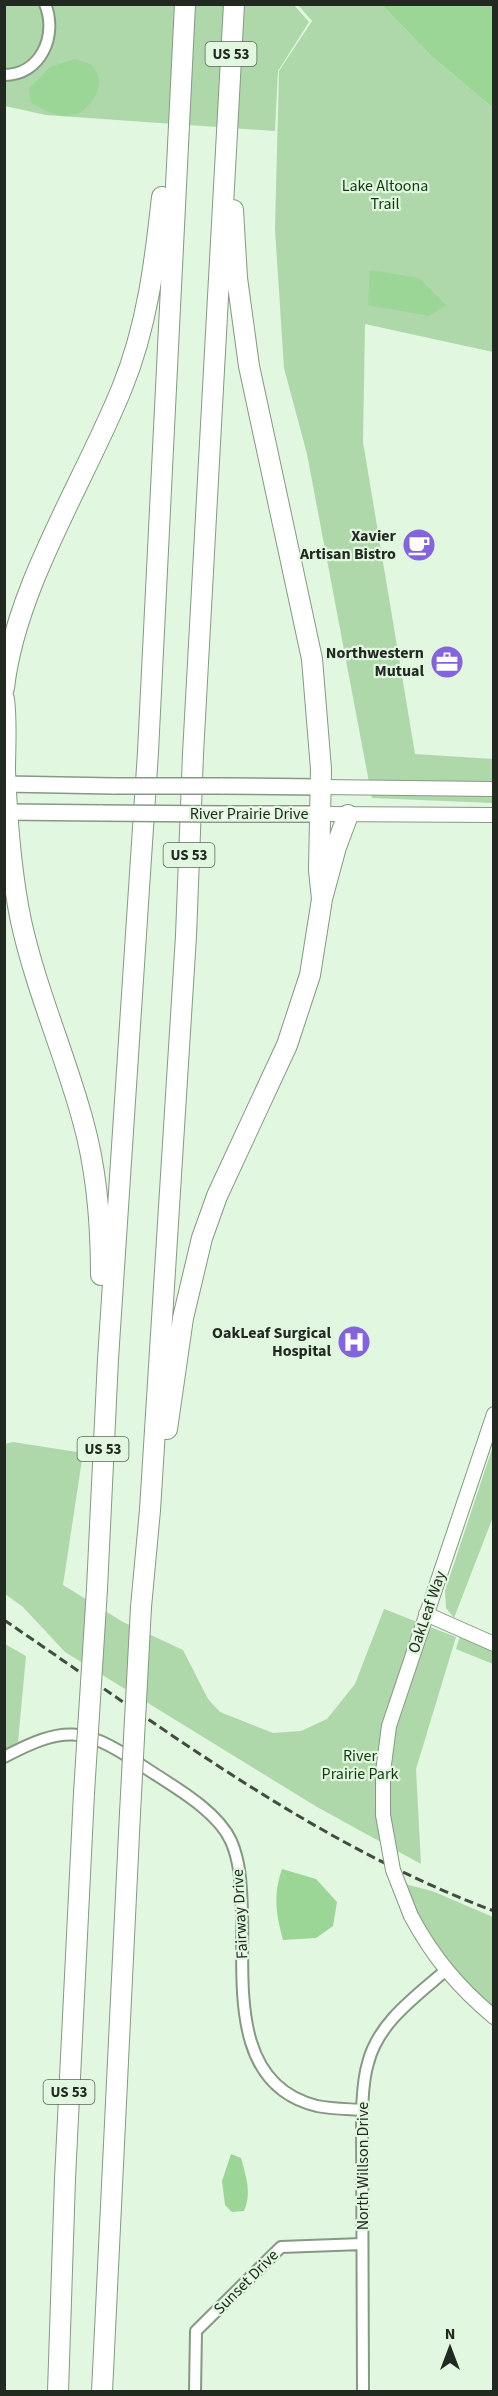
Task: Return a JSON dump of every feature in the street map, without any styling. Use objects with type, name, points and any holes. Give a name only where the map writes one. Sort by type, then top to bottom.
[{"type":"highway","name":"US 53","points":[[58,2391],[65,2179],[84,1793],[108,1359],[148,752],[185,4]]},
{"type":"highway","name":"US 53","points":[[102,2391],[141,1607],[150,1510],[186,936],[234,4]]},
{"type":"highway","points":[[4,688],[11,650],[23,609],[110,417],[136,349],[149,292],[167,153],[180,85]]},
{"type":"highway","points":[[228,103],[234,241],[242,321],[263,439],[312,659],[320,787],[319,870],[322,899]]},
{"type":"highway","points":[[4,699],[7,724],[6,812],[16,892],[29,952],[83,1121],[90,1150],[99,1218],[101,1287],[108,1359]]},
{"type":"highway","points":[[150,1510],[164,1447],[183,1318],[202,1238],[217,1196],[287,1045],[313,962],[322,899],[336,847],[348,815]]},
{"type":"main road","name":"River Prairie Drive","points":[[5,784],[320,787]]},
{"type":"main road","name":"River Prairie Drive","points":[[6,812],[320,814]]},
{"type":"street","points":[[4,75],[24,71],[40,58],[50,29],[45,4]]},
{"type":"street","name":"River Prairie Drive","points":[[320,787],[494,789]]},
{"type":"street","name":"River Prairie Drive","points":[[320,814],[494,815]]},
{"type":"street","name":"OakLeaf Way","points":[[494,1414],[389,1726],[383,1772],[383,1815],[393,1870],[411,1916],[445,1971],[494,2017]]},
{"type":"street","points":[[426,1614],[494,1644]]},
{"type":"street","name":"Fairway Drive","points":[[4,1757],[43,1739],[85,1735],[110,1744],[213,1817],[230,1839],[239,1866],[244,2013],[248,2036],[256,2059],[276,2084],[303,2102],[333,2109],[362,2110]]},
{"type":"street","name":"North Willson Drive","points":[[363,2391],[362,2110],[364,2078],[374,2045],[385,2027],[401,2009],[445,1971]]},
{"type":"street","name":"Sunset Drive","points":[[195,2391],[196,2331],[281,2247],[362,2244]]},
{"type":"green space","points":[[5,5],[294,5],[309,22],[278,71],[275,131],[46,115],[5,106]]},
{"type":"green space","name":"Lake Altoona Trail","points":[[298,5],[382,5],[430,55],[493,108],[493,352],[365,324],[363,442],[415,754],[493,759],[493,803],[372,798],[307,454],[284,368],[275,229],[279,71],[312,21]]},
{"type":"green space","name":"River Prairie Park","points":[[13,1442],[83,1453],[63,1585],[123,1622],[183,1650],[208,1699],[220,1712],[273,1733],[301,1731],[327,1719],[355,1684],[384,1609],[456,1637],[416,1769],[421,1864],[317,1807],[65,1652],[23,1607],[5,1594],[5,1444]]},
{"type":"green space","points":[[493,1446],[493,1517],[454,1618],[446,1608],[445,1591]]},
{"type":"green space","points":[[462,1630],[493,1644],[493,1664],[456,1649]]},
{"type":"green space","points":[[5,1644],[26,1656],[18,1742],[5,1749]]},
{"type":"green space","points":[[397,1882],[432,1891],[493,1917],[493,2015],[462,1987]]},
{"type":"shaded area","points":[[382,5],[493,5],[493,108],[430,55]]},
{"type":"shaded area","points":[[75,59],[92,65],[99,78],[93,100],[83,110],[65,116],[51,113],[30,102],[29,88],[50,67]]},
{"type":"shaded area","points":[[370,270],[419,278],[446,305],[429,316],[368,305]]},
{"type":"shaded area","points":[[282,1869],[316,1879],[337,1902],[333,1926],[316,1938],[283,1940],[276,1904],[277,1887]]},
{"type":"shaded area","points":[[231,2154],[241,2158],[246,2178],[248,2198],[244,2211],[232,2212],[225,2205],[222,2181]]},
{"type":"railway","points":[[4,1620],[181,1741],[302,1818],[428,1884],[494,1911]]},
{"type":"place","name":"Xavier Artisan Bistro","points":[[419,545]]},
{"type":"place","name":"Northwestern Mutual","points":[[447,662]]},
{"type":"place","name":"OakLeaf Surgical Hospital","points":[[354,1342]]}]
